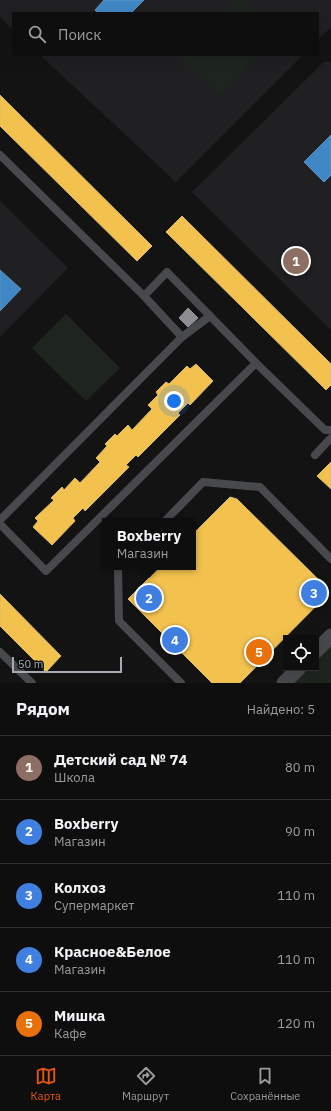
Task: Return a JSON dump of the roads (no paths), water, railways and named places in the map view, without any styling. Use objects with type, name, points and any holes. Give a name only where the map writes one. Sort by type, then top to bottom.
[{"type":"street","points":[[319,648],[331,636]]},
{"type":"street","points":[[284,683],[296,671]]},
{"type":"lane","points":[[0,154],[144,296],[182,337]]},
{"type":"lane","points":[[144,296],[167,272],[256,363],[325,430],[331,430]]},
{"type":"lane","points":[[0,520],[182,337],[210,316]]},
{"type":"lane","points":[[0,524],[46,571],[256,363]]},
{"type":"lane","points":[[315,455],[331,438]]},
{"type":"lane","points":[[168,518],[203,482],[260,488],[331,559]]},
{"type":"lane","points":[[118,570],[119,621],[181,683]]},
{"type":"lane","points":[[0,652],[32,683]]},
{"type":"place","name":"Детский сад № 74","points":[[296,261]]},
{"type":"place","name":"Колхоз","points":[[314,593]]},
{"type":"place","name":"Boxberry","points":[[149,598]]},
{"type":"place","name":"Красное&Белое","points":[[175,640]]},
{"type":"place","name":"Мишка","points":[[259,652]]}]
